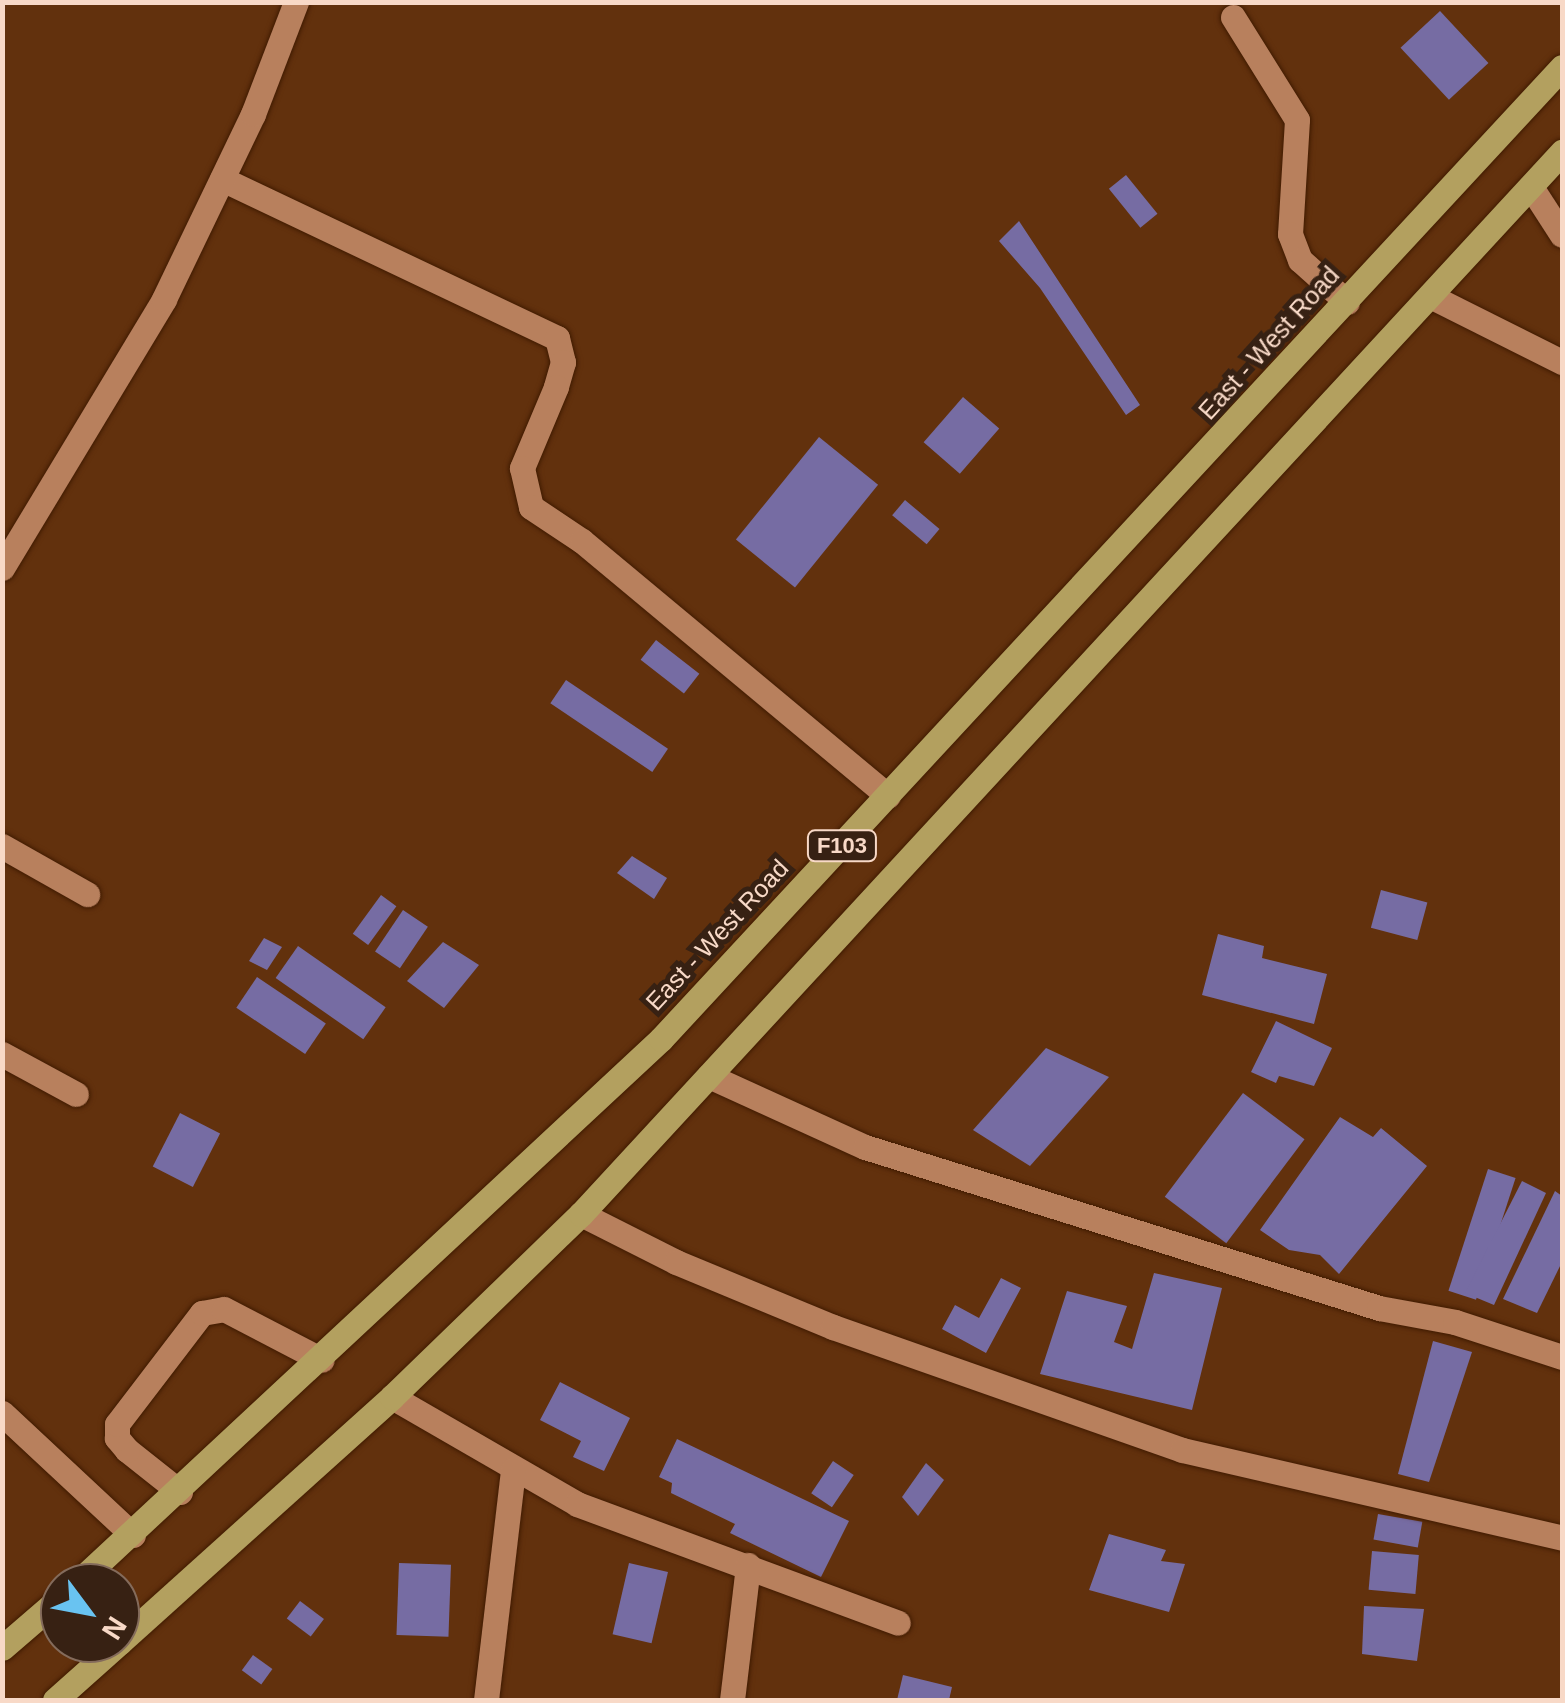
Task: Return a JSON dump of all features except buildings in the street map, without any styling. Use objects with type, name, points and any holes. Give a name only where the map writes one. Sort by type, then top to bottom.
[{"type":"main road","name":"East - West Road","points":[[100,1563],[662,1039],[1562,67]]},
{"type":"main road","name":"F103","points":[[140,1625],[392,1396],[582,1214],[1562,152]]},
{"type":"main road","points":[[2,1648],[40,1615]]},
{"type":"main road","name":"F103","points":[[55,1700],[97,1663]]},
{"type":"street","points":[[2,568],[164,298],[222,179],[296,2]]},
{"type":"street","points":[[1232,17],[1298,120],[1290,234],[1300,260],[1347,302]]},
{"type":"street","points":[[222,179],[557,338],[563,362],[522,468],[530,507],[582,541],[888,796]]},
{"type":"street","points":[[1531,186],[1562,236]]},
{"type":"street","points":[[1430,296],[1562,362]]},
{"type":"street","points":[[2,846],[86,894]]},
{"type":"street","points":[[2,1054],[76,1094]]},
{"type":"street","points":[[709,1076],[865,1147],[1380,1308],[1455,1322],[1561,1354]]},
{"type":"street","points":[[582,1214],[676,1262],[832,1327],[1182,1450],[1562,1538]]},
{"type":"street","points":[[180,1492],[116,1438],[118,1424],[202,1313],[224,1309],[322,1360]]},
{"type":"street","points":[[392,1396],[576,1504],[898,1623]]},
{"type":"street","points":[[2,1413],[133,1535]]},
{"type":"street","points":[[486,1700],[513,1470]]},
{"type":"street","points":[[732,1700],[748,1565]]}]
